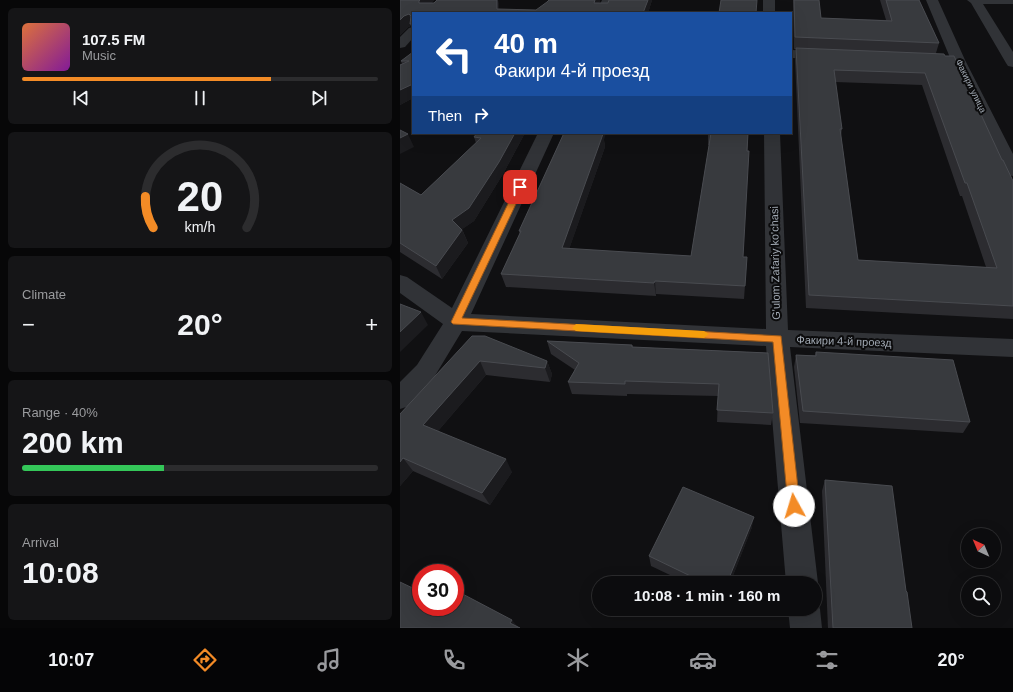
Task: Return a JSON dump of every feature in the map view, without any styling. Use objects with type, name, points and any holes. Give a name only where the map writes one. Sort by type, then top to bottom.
[{"type":"street","points":[[602,12],[608,0]]},
{"type":"street","points":[[769,0],[769,12]]},
{"type":"street","name":"Факири улица","points":[[932,0],[958,60],[1013,171]]},
{"type":"street","points":[[974,0],[1013,1]]},
{"type":"street","points":[[974,0],[1013,63]]},
{"type":"street","points":[[400,44],[412,32]]},
{"type":"street","points":[[400,49],[412,49]]},
{"type":"street","points":[[792,54],[839,56]]},
{"type":"street","points":[[942,60],[958,60]]},
{"type":"street","points":[[400,399],[425,372],[456,322],[546,134]]},
{"type":"street","name":"G'ulom Zafariy ko'chasi","points":[[772,134],[777,338],[801,576]]},
{"type":"street","points":[[400,282],[456,322]]},
{"type":"street","name":"Факири 4-й проезд","points":[[456,322],[1013,348]]},
{"type":"street","points":[[805,616],[806,628]]},
{"type":"building","points":[[400,0],[420,0],[419,3],[434,3],[437,0],[497,0],[497,9],[536,10],[549,0],[595,0],[594,3],[608,3],[609,0],[648,0],[643,12],[412,12],[412,24],[410,24],[411,16],[409,14],[400,20]]},
{"type":"building","points":[[721,0],[757,0],[756,12],[719,12]]},
{"type":"building","points":[[794,0],[819,0],[821,18],[892,21],[886,0],[919,0],[939,43],[795,37]]},
{"type":"building","points":[[796,48],[944,54],[945,56],[954,56],[1013,181],[1013,306],[809,295]],"holes":[[[834,70],[925,73],[965,183],[967,183],[997,268],[858,260],[840,129],[842,129]]]},
{"type":"building","points":[[412,53],[412,84],[400,90],[400,65],[409,61],[401,61]]},
{"type":"building","points":[[400,130],[408,134],[400,138]]},
{"type":"building","points":[[476,134],[514,134],[499,162],[469,208],[452,220],[462,230],[436,266],[400,243],[400,183],[421,195],[481,138],[474,137]]},
{"type":"building","points":[[564,134],[603,134],[562,248],[691,256],[711,134],[748,134],[747,151],[749,151],[743,257],[747,257],[745,286],[655,281],[654,283],[501,274],[521,231],[519,231]]},
{"type":"building","points":[[400,304],[421,312],[400,332]]},
{"type":"building","points":[[472,336],[485,336],[547,361],[545,368],[480,361],[423,425],[506,459],[482,493],[403,458],[400,462],[400,414]]},
{"type":"building","points":[[547,341],[632,345],[632,347],[768,353],[773,413],[717,410],[719,384],[625,381],[625,384],[568,382],[579,363]]},
{"type":"building","points":[[816,352],[953,360],[970,422],[803,411],[796,355],[816,356]]},
{"type":"building","points":[[825,480],[892,486],[912,628],[833,628]]},
{"type":"building","points":[[683,487],[754,517],[730,576],[690,576],[649,556]]},
{"type":"building","points":[[400,582],[412,588],[412,616],[464,616],[464,595],[512,620],[510,623],[520,628],[400,628]]},
{"type":"slow traffic","points":[[576,328],[704,334]]},
{"type":"route","points":[[520,187],[456,322],[777,338],[794,506]]}]
